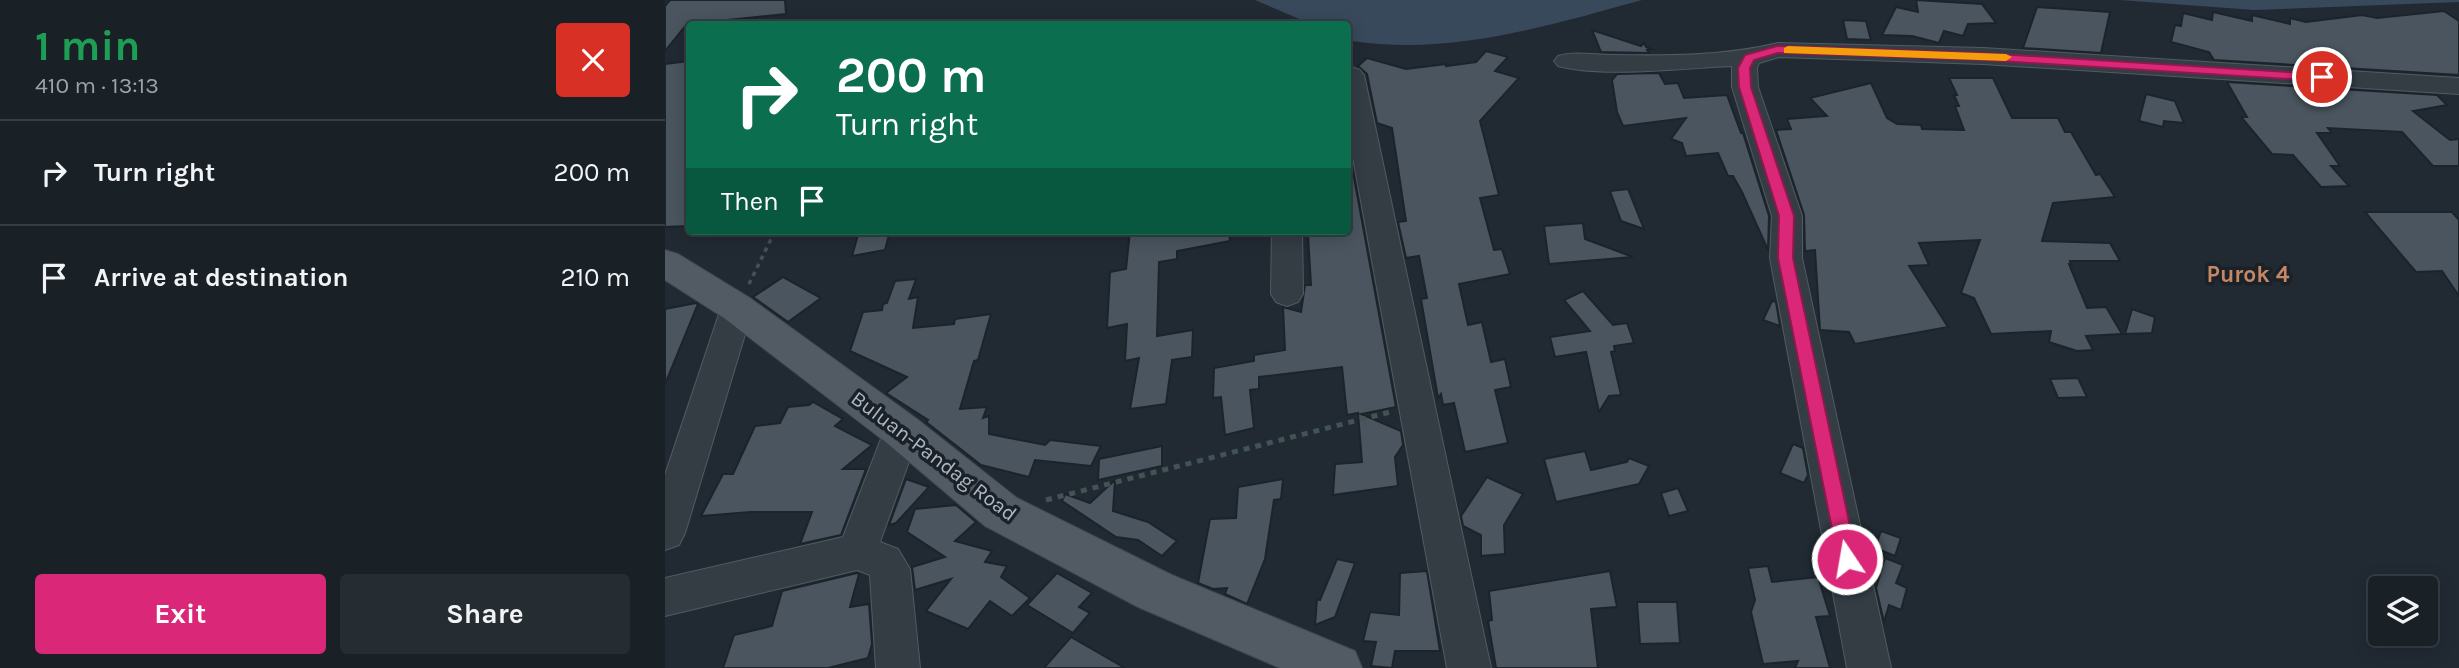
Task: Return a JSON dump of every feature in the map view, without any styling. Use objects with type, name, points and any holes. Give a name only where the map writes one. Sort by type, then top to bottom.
[{"type":"main road","name":"Buluan-Pandag Road","points":[[665,263],[737,308],[902,431],[1001,512],[1154,591],[1337,668]]},
{"type":"street","points":[[1567,61],[1612,63],[1749,58],[1777,50],[1983,56],[2459,86]]},
{"type":"street","points":[[1749,58],[1744,68],[1745,87],[1787,216],[1786,258],[1870,668]]},
{"type":"street","points":[[1351,75],[1361,194],[1418,405],[1469,668]]},
{"type":"street","points":[[1287,235],[1287,294]]},
{"type":"street","points":[[665,533],[737,308]]},
{"type":"street","points":[[857,552],[902,431]]},
{"type":"street","points":[[665,597],[857,552],[884,562],[890,569],[898,668]]},
{"type":"path","points":[[737,308],[773,235]]},
{"type":"path","points":[[1001,512],[1418,405]]},
{"type":"water","points":[[1255,0],[1642,0],[1499,36],[1426,45],[1352,41],[1351,21],[1304,21]]},
{"type":"water","points":[[2120,0],[2459,0],[2459,2],[2254,10]]},
{"type":"building","points":[[670,0],[785,0],[786,14],[717,21],[686,21],[686,25],[665,51],[665,6]]},
{"type":"building","points":[[1916,0],[1982,4],[1996,23],[1968,24],[1963,36],[1944,31],[1939,43],[1912,36],[1882,35],[1896,7],[1918,12]]},
{"type":"building","points":[[2037,7],[2110,12],[2101,53],[2023,48]]},
{"type":"building","points":[[2444,11],[2459,21],[2459,75],[2214,60],[2209,52],[2171,42],[2175,25],[2181,26],[2183,13],[2212,20],[2213,12],[2252,21],[2252,15],[2290,24],[2290,18],[2306,22],[2362,15],[2377,18]]},
{"type":"building","points":[[1843,20],[1866,21],[1871,40],[1847,39]]},
{"type":"building","points":[[1592,30],[1641,46],[1644,43],[1652,49],[1647,50],[1649,53],[1601,52]]},
{"type":"building","points":[[1486,51],[1508,57],[1495,71],[1519,78],[1480,121],[1499,195],[1480,198],[1494,250],[1502,249],[1510,274],[1459,284],[1468,325],[1482,322],[1491,362],[1505,359],[1511,387],[1495,390],[1508,443],[1465,452],[1454,403],[1443,405],[1441,394],[1438,398],[1421,299],[1427,298],[1419,256],[1406,258],[1398,222],[1406,221],[1392,128],[1377,123],[1367,74],[1358,66],[1367,58],[1406,69],[1446,66],[1476,62]]},
{"type":"building","points":[[686,61],[686,226],[665,227],[665,64]]},
{"type":"building","points":[[1659,73],[1665,84],[1678,83],[1684,98],[1727,95],[1743,133],[1769,216],[1768,250],[1742,192],[1733,176],[1728,176],[1718,153],[1686,156],[1682,143],[1671,139],[1686,118],[1623,126],[1617,112],[1612,80],[1617,74]]},
{"type":"building","points":[[1949,78],[1993,78],[2012,118],[2058,118],[2065,132],[2071,132],[2096,175],[2100,174],[2115,197],[2053,203],[2042,241],[2110,243],[2120,261],[2070,261],[2069,264],[2087,308],[2106,307],[2122,334],[2086,336],[2093,350],[2077,351],[2049,342],[2051,331],[1991,334],[1974,298],[1961,293],[1980,240],[1919,243],[1929,265],[1909,266],[1948,327],[1855,344],[1849,332],[1820,330],[1815,250],[1805,251],[1804,215],[1776,130],[1791,129],[1787,119],[1827,116],[1810,98],[1871,83],[1887,118],[1897,124],[1921,125],[1922,129],[1964,130],[1955,106],[1959,106],[1954,95],[1957,95]]},
{"type":"building","points":[[2227,82],[2437,95],[2447,105],[2413,111],[2450,140],[2459,139],[2459,166],[2433,166],[2402,132],[2328,128],[2332,133],[2317,133],[2340,166],[2331,166],[2349,186],[2321,187],[2293,155],[2272,154],[2241,117],[2247,117]]},
{"type":"building","points":[[2146,94],[2175,101],[2184,123],[2164,121],[2163,127],[2139,121]]},
{"type":"building","points":[[1353,172],[1396,407],[1361,414],[1401,431],[1403,445],[1395,457],[1398,486],[1333,495],[1335,464],[1362,462],[1358,413],[1347,415],[1342,367],[1259,377],[1259,389],[1250,390],[1254,428],[1225,435],[1221,397],[1213,398],[1214,368],[1254,361],[1254,355],[1285,350],[1283,307],[1301,312],[1305,285],[1311,285],[1308,235],[1351,235]]},
{"type":"building","points":[[1628,189],[1644,229],[1621,221],[1610,191]]},
{"type":"building","points":[[2365,212],[2452,212],[2459,220],[2459,296],[2442,271],[2416,272]]},
{"type":"building","points":[[1583,223],[1585,239],[1633,257],[1549,264],[1544,226]]},
{"type":"building","points":[[858,235],[889,235],[885,250],[852,256]]},
{"type":"building","points":[[1130,235],[1229,235],[1230,241],[1177,251],[1177,259],[1159,262],[1157,336],[1193,330],[1192,357],[1172,360],[1166,404],[1130,409],[1139,358],[1125,361],[1127,324],[1107,328],[1110,272],[1126,269]]},
{"type":"building","points":[[783,277],[821,298],[788,322],[753,297]]},
{"type":"building","points":[[916,279],[909,299],[918,297],[913,328],[954,324],[955,319],[991,314],[960,409],[987,407],[983,418],[989,416],[989,434],[1045,445],[1050,440],[1101,446],[1091,466],[1035,460],[1029,477],[981,465],[926,422],[928,420],[886,393],[907,377],[850,351],[863,312],[882,310],[895,281]]},
{"type":"building","points":[[1583,291],[1613,325],[1627,323],[1634,343],[1614,346],[1615,351],[1611,352],[1621,395],[1609,396],[1599,412],[1586,352],[1555,357],[1550,337],[1590,331],[1564,300]]},
{"type":"building","points":[[1772,301],[1776,302],[1780,326],[1763,320]]},
{"type":"building","points":[[698,304],[665,384],[665,309]]},
{"type":"building","points":[[2132,309],[2155,317],[2152,333],[2125,334]]},
{"type":"building","points":[[2078,378],[2087,397],[2058,398],[2050,379]]},
{"type":"building","points":[[813,402],[843,419],[835,426],[872,445],[843,469],[866,469],[841,535],[800,544],[812,512],[751,512],[701,516],[723,474],[733,474],[755,426],[780,423],[788,407],[809,405]]},
{"type":"building","points":[[1793,444],[1803,448],[1808,475],[1804,483],[1780,473]]},
{"type":"building","points":[[1162,446],[1162,466],[1098,480],[1099,459]]},
{"type":"building","points":[[1585,451],[1591,470],[1627,462],[1629,458],[1649,466],[1639,484],[1556,502],[1544,459]]},
{"type":"building","points":[[1487,477],[1523,494],[1504,525],[1505,554],[1481,556],[1481,535],[1463,526],[1461,516]]},
{"type":"building","points":[[906,479],[929,487],[896,523],[889,525]]},
{"type":"building","points":[[1283,479],[1281,499],[1274,500],[1265,559],[1247,604],[1225,594],[1227,588],[1213,589],[1198,583],[1210,519],[1236,518],[1238,487]]},
{"type":"building","points":[[1115,480],[1113,511],[1148,522],[1177,541],[1162,556],[1138,540],[1116,537],[1062,501],[1065,494],[1090,503]]},
{"type":"building","points":[[1678,488],[1688,511],[1669,516],[1661,493]]},
{"type":"building","points":[[956,505],[976,522],[955,541],[992,551],[985,562],[1007,566],[1001,577],[1030,598],[1012,616],[990,601],[968,629],[926,611],[951,579],[915,590],[912,567],[945,557],[907,532],[915,509]]},
{"type":"building","points":[[1881,531],[1901,538],[1895,556],[1875,548]]},
{"type":"building","points":[[1885,558],[1903,565],[1896,583],[1907,588],[1901,610],[1889,605],[1884,622],[1876,588]]},
{"type":"building","points":[[1337,559],[1355,563],[1335,617],[1315,625],[1317,599],[1320,600]]},
{"type":"building","points":[[1768,566],[1772,582],[1818,577],[1830,616],[1816,617],[1830,668],[1795,668],[1798,661],[1763,664],[1751,612],[1755,600],[1748,568]]},
{"type":"building","points":[[1427,571],[1440,651],[1395,651],[1392,668],[1371,666],[1376,642],[1363,641],[1370,612],[1399,615],[1400,573]]},
{"type":"building","points":[[1610,571],[1617,607],[1591,609],[1598,668],[1496,668],[1488,621],[1492,620],[1489,591]]},
{"type":"building","points":[[1057,573],[1092,593],[1079,607],[1090,613],[1073,633],[1027,605]]},
{"type":"building","points":[[859,574],[850,607],[869,604],[872,644],[868,658],[828,668],[723,668],[734,635],[772,626],[782,591]]},
{"type":"building","points":[[1637,602],[1677,602],[1680,643],[1640,644]]},
{"type":"building","points":[[1071,637],[1125,668],[1044,668]]},
{"type":"slow traffic","points":[[1788,50],[2006,57]]},
{"type":"district","name":"Purok 4","points":[[2248,274]]},
{"type":"route","points":[[1847,559],[1786,258],[1787,216],[1745,87],[1744,68],[1749,58],[1777,50],[1983,56],[2322,77]]}]
